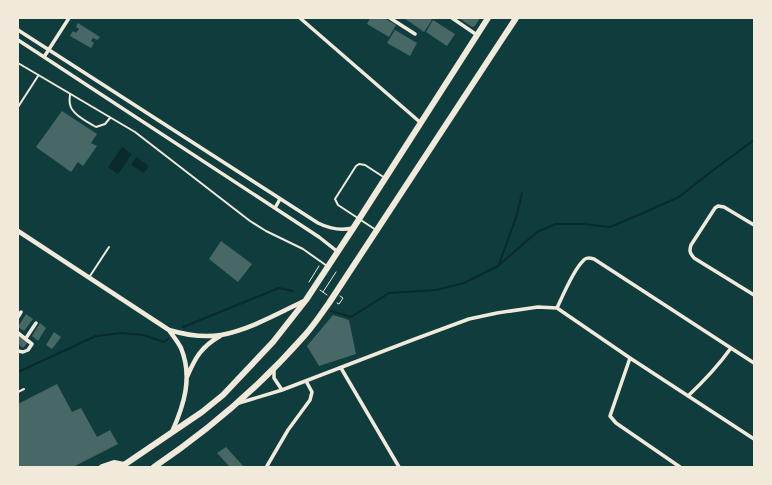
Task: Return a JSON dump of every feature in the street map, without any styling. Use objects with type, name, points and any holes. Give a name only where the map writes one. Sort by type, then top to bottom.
[{"type":"highway","points":[[102,467],[114,463],[123,466],[202,412],[223,396],[273,342],[306,300],[338,252],[422,124],[488,18]]},
{"type":"highway","points":[[154,467],[174,454],[238,403],[306,334],[329,303],[516,18]]},
{"type":"street","points":[[44,57],[70,18]]},
{"type":"street","points":[[300,18],[422,124]]},
{"type":"street","points":[[390,18],[415,34]]},
{"type":"street","points":[[452,18],[477,35]]},
{"type":"street","points":[[18,30],[326,227],[334,230],[343,230],[354,227]]},
{"type":"street","points":[[18,40],[319,237],[338,252]]},
{"type":"street","points":[[136,117],[142,109]]},
{"type":"street","points":[[206,163],[212,154]]},
{"type":"street","points":[[275,208],[280,198]]},
{"type":"street","points":[[754,225],[724,207],[718,206],[715,208],[689,250],[690,254],[694,258],[754,295]]},
{"type":"street","points":[[18,231],[169,330],[186,335],[221,335],[240,329],[306,300]]},
{"type":"street","points":[[557,308],[583,260],[588,258],[594,259],[754,363]]},
{"type":"street","points":[[238,403],[282,390],[469,319],[531,308],[557,308],[630,358],[754,439]]},
{"type":"street","points":[[18,317],[22,312]]},
{"type":"street","points":[[26,338],[36,323]]},
{"type":"street","points":[[169,330],[180,347],[185,362],[186,378],[186,393],[181,412],[172,433]]},
{"type":"street","points":[[18,333],[32,344],[28,350],[23,352],[18,350]]},
{"type":"street","points":[[186,378],[196,357],[202,349],[221,335]]},
{"type":"street","points":[[688,396],[717,367],[731,348]]},
{"type":"street","points":[[630,358],[610,416],[616,423],[680,467]]},
{"type":"street","points":[[274,367],[274,378],[282,390]]},
{"type":"street","points":[[341,368],[399,467]]},
{"type":"street","points":[[266,466],[288,430],[310,400],[312,392],[306,381]]},
{"type":"lane","points":[[18,63],[135,132],[250,221],[303,250],[328,266]]},
{"type":"lane","points":[[18,107],[38,76]]},
{"type":"lane","points":[[70,94],[70,105],[73,111],[86,121],[96,126],[105,124],[110,117]]},
{"type":"lane","points":[[376,231],[338,206],[335,199],[356,166],[359,164],[365,165],[386,179]]},
{"type":"lane","points":[[89,277],[109,247]]},
{"type":"lane","points":[[18,392],[24,389]]},
{"type":"path","points":[[314,285],[309,281],[322,262]]},
{"type":"path","points":[[323,292],[336,272]]},
{"type":"path","points":[[318,288],[328,296]]},
{"type":"path","points":[[334,300],[339,304],[343,298]]},
{"type":"water","points":[[122,147],[132,154],[118,174],[108,167]]},
{"type":"water","points":[[136,157],[149,166],[144,173],[131,165]]},
{"type":"building","points":[[370,18],[384,18],[396,25],[389,37],[367,24]]},
{"type":"building","points":[[404,18],[429,18],[432,20],[424,32]]},
{"type":"building","points":[[459,18],[480,18],[475,26],[472,27]]},
{"type":"building","points":[[433,20],[455,34],[447,46],[426,32]]},
{"type":"building","points":[[78,23],[100,37],[97,40],[93,38],[91,41],[94,43],[91,48],[70,36],[73,31],[76,33],[79,29],[76,27]]},
{"type":"building","points":[[395,30],[417,43],[410,56],[387,43]]},
{"type":"building","points":[[62,111],[97,134],[91,143],[97,146],[83,166],[78,162],[71,172],[36,147]]},
{"type":"building","points":[[221,241],[252,264],[238,282],[209,259]]},
{"type":"building","points":[[26,314],[33,319],[24,331],[18,327]]},
{"type":"building","points":[[333,315],[349,320],[356,354],[319,366],[307,346]]},
{"type":"building","points":[[40,323],[46,328],[38,341],[32,336]]},
{"type":"building","points":[[54,332],[61,337],[52,349],[46,345]]},
{"type":"building","points":[[18,335],[28,342],[23,348],[18,344]]},
{"type":"building","points":[[57,384],[72,412],[81,408],[97,437],[110,430],[118,444],[73,467],[18,467],[18,404]]},
{"type":"building","points":[[226,447],[244,467],[230,467],[217,453]]},
{"type":"waterway","points":[[331,311],[351,317],[389,293],[436,290],[464,283],[498,266],[537,232],[556,224],[583,224],[610,227],[679,197],[754,140]]},
{"type":"waterway","points":[[499,264],[516,218],[522,193]]},
{"type":"waterway","points":[[183,327],[279,288],[293,291]]},
{"type":"waterway","points":[[18,372],[96,336],[122,333],[143,335],[164,342],[168,339]]}]
